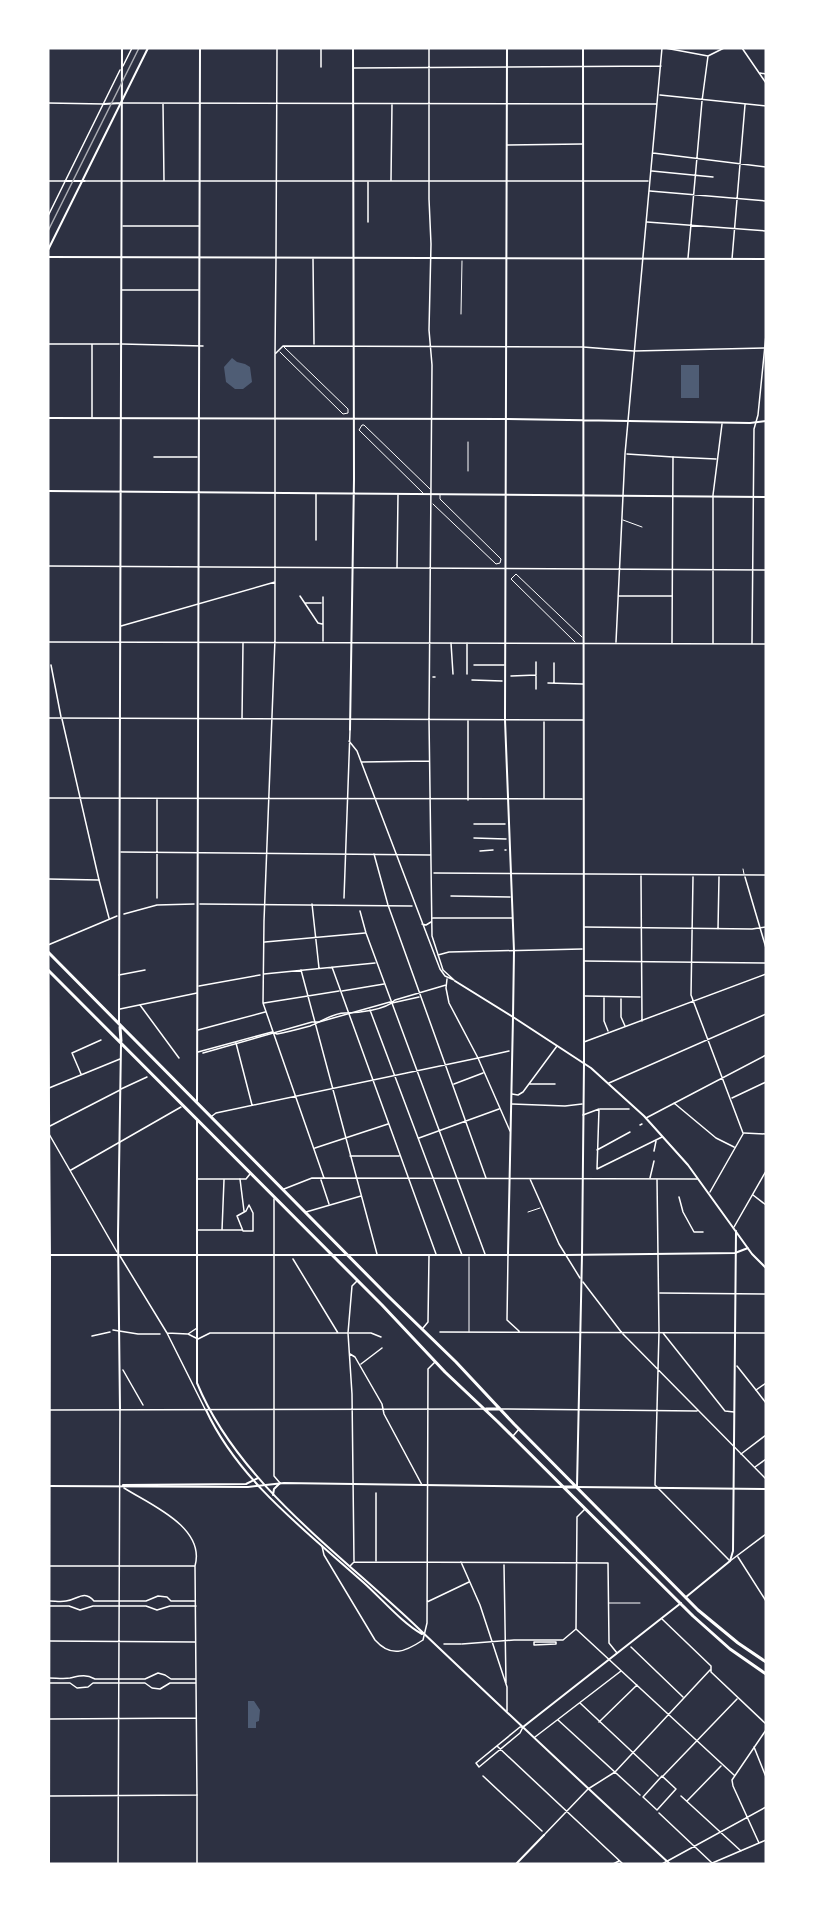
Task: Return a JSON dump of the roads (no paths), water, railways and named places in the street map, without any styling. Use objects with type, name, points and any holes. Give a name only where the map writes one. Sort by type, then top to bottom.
[{"type":"main road","points":[[120,1410],[118,1254],[121,1042],[119,1025],[119,798],[122,48]]},
{"type":"main road","points":[[48,250],[147,48]]},
{"type":"main road","points":[[200,48],[197,604],[198,986],[195,1203],[197,1383],[241,1457],[273,1495],[668,1863]]},
{"type":"main road","points":[[350,730],[354,419],[353,48]]},
{"type":"main road","points":[[507,48],[505,720],[514,951],[508,1255]]},
{"type":"main road","points":[[577,1487],[584,1063],[583,48]]},
{"type":"main road","points":[[104,104],[121,103]]},
{"type":"main road","points":[[65,181],[83,181]]},
{"type":"main road","points":[[48,257],[766,259]]},
{"type":"main road","points":[[48,418],[468,421],[505,418],[628,420],[645,423],[756,423],[766,421]]},
{"type":"main road","points":[[48,491],[316,494],[468,492],[766,497]]},
{"type":"main road","points":[[48,955],[49,1864]]},
{"type":"main road","points":[[48,955],[423,1328],[520,1430],[686,1597],[728,1636],[766,1662]]},
{"type":"main road","points":[[48,971],[358,1280],[435,1362],[681,1603],[730,1649],[766,1674]]},
{"type":"main road","points":[[455,981],[584,1063],[609,1083],[663,1137],[766,1268]]},
{"type":"main road","points":[[274,1196],[283,1190]]},
{"type":"main road","points":[[523,1727],[662,1619],[730,1561],[734,1543],[735,1229]]},
{"type":"main road","points":[[49,1255],[566,1256],[735,1253],[748,1248]]},
{"type":"main road","points":[[484,1409],[500,1409]]},
{"type":"main road","points":[[206,1410],[229,1449],[254,1481],[322,1545],[349,1567]]},
{"type":"main road","points":[[49,1486],[246,1484],[258,1478]]},
{"type":"main road","points":[[273,1495],[274,1489],[280,1484]]},
{"type":"main road","points":[[136,1485],[250,1487],[280,1484],[352,1484],[766,1489]]},
{"type":"main road","points":[[516,1864],[543,1833]]},
{"type":"street","points":[[48,216],[132,48]]},
{"type":"street","points":[[277,48],[275,642],[263,942],[263,1003],[324,1178]]},
{"type":"street","points":[[321,48],[321,67]]},
{"type":"street","points":[[429,48],[429,319],[432,420],[429,719],[432,920],[433,942],[443,970],[455,981]]},
{"type":"street","points":[[616,643],[625,454],[652,153],[664,48],[708,56],[724,48]]},
{"type":"street","points":[[742,48],[766,83]]},
{"type":"street","points":[[688,259],[708,56]]},
{"type":"street","points":[[353,68],[661,66]]},
{"type":"street","points":[[759,73],[766,74]]},
{"type":"street","points":[[658,95],[766,106]]},
{"type":"street","points":[[48,103],[104,104]]},
{"type":"street","points":[[121,103],[657,104]]},
{"type":"street","points":[[392,103],[392,181]]},
{"type":"street","points":[[164,104],[164,182]]},
{"type":"street","points":[[732,259],[746,105]]},
{"type":"street","points":[[507,145],[583,144]]},
{"type":"street","points":[[652,153],[766,166]]},
{"type":"street","points":[[651,171],[713,177]]},
{"type":"street","points":[[48,181],[65,181]]},
{"type":"street","points":[[83,181],[650,182]]},
{"type":"street","points":[[368,181],[368,222]]},
{"type":"street","points":[[649,191],[766,201]]},
{"type":"street","points":[[646,222],[766,231]]},
{"type":"street","points":[[122,226],[199,226]]},
{"type":"street","points":[[313,258],[314,346]]},
{"type":"street","points":[[122,290],[199,290]]},
{"type":"street","points":[[752,644],[754,429],[766,335]]},
{"type":"street","points":[[48,344],[203,345]]},
{"type":"street","points":[[92,344],[92,419]]},
{"type":"street","points":[[275,354],[283,346],[583,346],[634,351],[765,348]]},
{"type":"street","points":[[713,644],[713,495],[723,423]]},
{"type":"street","points":[[625,454],[717,459]]},
{"type":"street","points":[[154,457],[198,457]]},
{"type":"street","points":[[672,644],[673,457]]},
{"type":"street","points":[[316,494],[316,540]]},
{"type":"street","points":[[397,568],[398,494]]},
{"type":"street","points":[[48,566],[766,570]]},
{"type":"street","points":[[120,626],[275,581]]},
{"type":"street","points":[[300,596],[318,624],[323,624]]},
{"type":"street","points":[[618,596],[672,596]]},
{"type":"street","points":[[323,597],[323,642]]},
{"type":"street","points":[[304,603],[323,603]]},
{"type":"street","points":[[48,642],[766,644]]},
{"type":"street","points":[[242,719],[243,642]]},
{"type":"street","points":[[467,642],[467,674]]},
{"type":"street","points":[[451,643],[453,674]]},
{"type":"street","points":[[536,662],[536,689]]},
{"type":"street","points":[[554,663],[554,684]]},
{"type":"street","points":[[51,665],[61,718],[109,919]]},
{"type":"street","points":[[474,665],[505,665]]},
{"type":"street","points":[[511,676],[536,675]]},
{"type":"street","points":[[472,680],[502,681]]},
{"type":"street","points":[[548,684],[584,684]]},
{"type":"street","points":[[48,718],[584,720]]},
{"type":"street","points":[[468,720],[468,800]]},
{"type":"street","points":[[544,720],[544,799]]},
{"type":"street","points":[[344,904],[350,730]]},
{"type":"street","points":[[349,741],[357,751],[440,969],[448,978],[455,981]]},
{"type":"street","points":[[361,762],[430,761]]},
{"type":"street","points":[[48,798],[583,799]]},
{"type":"street","points":[[157,798],[157,905]]},
{"type":"street","points":[[474,824],[505,824]]},
{"type":"street","points":[[474,838],[506,839]]},
{"type":"street","points":[[480,851],[493,850]]},
{"type":"street","points":[[120,852],[432,855]]},
{"type":"street","points":[[374,854],[387,905],[486,1178]]},
{"type":"street","points":[[432,873],[766,875]]},
{"type":"street","points":[[641,876],[642,1021]]},
{"type":"street","points":[[693,876],[690,992],[743,1133]]},
{"type":"street","points":[[718,928],[719,876]]},
{"type":"street","points":[[745,876],[766,948]]},
{"type":"street","points":[[48,879],[100,881]]},
{"type":"street","points":[[451,896],[511,897]]},
{"type":"street","points":[[200,903],[412,906]]},
{"type":"street","points":[[124,914],[157,905],[194,904]]},
{"type":"street","points":[[312,904],[319,969]]},
{"type":"street","points":[[358,905],[366,933],[485,1256]]},
{"type":"street","points":[[48,945],[117,916]]},
{"type":"street","points":[[422,924],[426,925],[432,920],[512,918]]},
{"type":"street","points":[[583,927],[761,929],[766,927]]},
{"type":"street","points":[[263,942],[366,933]]},
{"type":"street","points":[[438,955],[449,952],[583,949]]},
{"type":"street","points":[[583,961],[766,963]]},
{"type":"street","points":[[198,986],[262,975],[377,963]]},
{"type":"street","points":[[332,967],[436,1255]]},
{"type":"street","points":[[119,975],[145,970]]},
{"type":"street","points":[[301,970],[377,1255]]},
{"type":"street","points":[[584,1042],[766,974]]},
{"type":"street","points":[[448,978],[446,985],[449,1004],[478,1058],[512,1134]]},
{"type":"street","points":[[263,1003],[385,984]]},
{"type":"street","points":[[392,1004],[395,1000],[446,985]]},
{"type":"street","points":[[120,1009],[197,993]]},
{"type":"street","points":[[583,996],[641,997]]},
{"type":"street","points":[[203,1053],[272,1032],[277,1034],[313,1025],[315,1022],[344,1013],[352,1015],[419,997]]},
{"type":"street","points":[[604,997],[604,1019],[609,1033]]},
{"type":"street","points":[[621,997],[621,1017],[625,1027]]},
{"type":"street","points":[[348,1014],[390,1002],[392,1004]]},
{"type":"street","points":[[140,1005],[179,1058]]},
{"type":"street","points":[[370,1010],[462,1256]]},
{"type":"street","points":[[197,1030],[265,1012]]},
{"type":"street","points":[[609,1083],[766,1014]]},
{"type":"street","points":[[82,1075],[72,1053],[101,1040]]},
{"type":"street","points":[[197,1052],[236,1043]]},
{"type":"street","points":[[236,1043],[252,1106]]},
{"type":"street","points":[[512,1094],[520,1094],[557,1046]]},
{"type":"street","points":[[211,1118],[214,1114],[509,1051]]},
{"type":"street","points":[[645,1118],[766,1055]]},
{"type":"street","points":[[49,1089],[120,1059]]},
{"type":"street","points":[[453,1084],[484,1073]]},
{"type":"street","points":[[49,1126],[147,1077]]},
{"type":"street","points":[[730,1099],[766,1082]]},
{"type":"street","points":[[529,1083],[555,1084]]},
{"type":"street","points":[[674,1103],[716,1138],[734,1147]]},
{"type":"street","points":[[512,1104],[583,1104]]},
{"type":"street","points":[[70,1171],[184,1105]]},
{"type":"street","points":[[599,1108],[597,1169],[663,1137]]},
{"type":"street","points":[[583,1115],[599,1108],[629,1109]]},
{"type":"street","points":[[418,1139],[500,1109]]},
{"type":"street","points":[[315,1148],[389,1124]]},
{"type":"street","points":[[48,1132],[118,1254],[167,1333],[206,1410]]},
{"type":"street","points":[[597,1151],[630,1132]]},
{"type":"street","points":[[743,1133],[766,1134]]},
{"type":"street","points":[[709,1193],[743,1133]]},
{"type":"street","points":[[654,1151],[656,1141]]},
{"type":"street","points":[[350,1156],[400,1155]]},
{"type":"street","points":[[650,1179],[654,1161]]},
{"type":"street","points":[[735,1229],[766,1171]]},
{"type":"street","points":[[196,1179],[246,1179],[251,1173]]},
{"type":"street","points":[[283,1190],[312,1178],[698,1179]]},
{"type":"street","points":[[222,1230],[224,1179]]},
{"type":"street","points":[[240,1179],[244,1211]]},
{"type":"street","points":[[530,1179],[566,1256],[581,1280],[622,1333],[766,1479]]},
{"type":"street","points":[[657,1179],[660,1332],[655,1485],[730,1561],[766,1534]]},
{"type":"street","points":[[675,1179],[676,1183]]},
{"type":"street","points":[[321,1180],[329,1205]]},
{"type":"street","points":[[752,1195],[766,1205]]},
{"type":"street","points":[[274,1196],[274,1476],[280,1484]]},
{"type":"street","points":[[305,1212],[361,1196]]},
{"type":"street","points":[[679,1197],[683,1212],[694,1232],[704,1232]]},
{"type":"street","points":[[249,1205],[253,1213],[253,1231],[243,1231],[237,1216],[246,1211],[249,1205]]},
{"type":"street","points":[[195,1232],[242,1230]]},
{"type":"street","points":[[423,1328],[428,1322],[429,1255]]},
{"type":"street","points":[[508,1255],[507,1320],[520,1332]]},
{"type":"street","points":[[293,1259],[338,1334]]},
{"type":"street","points":[[354,1562],[348,1333],[352,1286],[358,1280]]},
{"type":"street","points":[[659,1293],[766,1294]]},
{"type":"street","points":[[188,1334],[197,1328]]},
{"type":"street","points":[[113,1330],[138,1334],[160,1334]]},
{"type":"street","points":[[92,1336],[110,1332]]},
{"type":"street","points":[[440,1332],[766,1333]]},
{"type":"street","points":[[660,1332],[725,1412],[734,1412]]},
{"type":"street","points":[[167,1333],[188,1334],[198,1339],[210,1333],[371,1333],[381,1337]]},
{"type":"street","points":[[360,1364],[382,1348]]},
{"type":"street","points":[[349,1353],[356,1357],[360,1364],[422,1485]]},
{"type":"street","points":[[322,1545],[324,1555],[381,1647],[397,1652],[410,1648],[423,1640],[427,1602],[428,1369],[435,1362]]},
{"type":"street","points":[[736,1366],[766,1403]]},
{"type":"street","points":[[123,1370],[143,1405]]},
{"type":"street","points":[[756,1390],[766,1383]]},
{"type":"street","points":[[49,1410],[484,1409]]},
{"type":"street","points":[[500,1409],[698,1411]]},
{"type":"street","points":[[118,1864],[120,1410]]},
{"type":"street","points":[[513,1436],[520,1430]]},
{"type":"street","points":[[741,1454],[766,1435]]},
{"type":"street","points":[[754,1467],[766,1459]]},
{"type":"street","points":[[120,1486],[161,1509],[182,1527],[198,1556],[195,1566],[197,1864]]},
{"type":"street","points":[[376,1493],[376,1562]]},
{"type":"street","points":[[586,1508],[577,1517],[576,1629],[734,1775]]},
{"type":"street","points":[[737,1556],[766,1601]]},
{"type":"street","points":[[349,1567],[354,1562],[608,1563],[609,1643],[618,1653]]},
{"type":"street","points":[[461,1562],[480,1605],[507,1687]]},
{"type":"street","points":[[504,1564],[507,1712]]},
{"type":"street","points":[[49,1565],[195,1566]]},
{"type":"street","points":[[427,1602],[469,1582]]},
{"type":"street","points":[[49,1601],[69,1601],[76,1596],[84,1595],[94,1601],[146,1601],[158,1596],[167,1597],[171,1601],[196,1601]]},
{"type":"street","points":[[49,1606],[69,1606],[80,1610],[93,1606],[146,1606],[156,1610],[170,1606],[196,1606]]},
{"type":"street","points":[[662,1619],[766,1724]]},
{"type":"street","points":[[444,1644],[563,1640],[576,1629]]},
{"type":"street","points":[[49,1642],[196,1642]]},
{"type":"street","points":[[534,1642],[545,1642],[556,1642],[555,1644],[534,1645],[534,1642]]},
{"type":"street","points":[[632,1647],[684,1698]]},
{"type":"street","points":[[534,1738],[622,1670]]},
{"type":"street","points":[[483,1776],[543,1833],[588,1789],[615,1772],[710,1670]]},
{"type":"street","points":[[49,1678],[87,1675],[95,1679],[145,1679],[158,1673],[171,1679],[196,1679]]},
{"type":"street","points":[[49,1683],[70,1683],[77,1688],[88,1687],[93,1683],[145,1683],[156,1689],[163,1688],[170,1683],[196,1683]]},
{"type":"street","points":[[599,1722],[637,1684]]},
{"type":"street","points":[[663,1776],[738,1697]]},
{"type":"street","points":[[579,1703],[658,1776]]},
{"type":"street","points":[[49,1719],[197,1718]]},
{"type":"street","points":[[558,1720],[640,1796]]},
{"type":"street","points":[[523,1727],[520,1733],[479,1767],[476,1763],[517,1729],[523,1727]]},
{"type":"street","points":[[759,1843],[732,1786],[734,1775],[766,1730]]},
{"type":"street","points":[[497,1746],[623,1864]]},
{"type":"street","points":[[754,1747],[766,1777]]},
{"type":"street","points":[[687,1802],[722,1764]]},
{"type":"street","points":[[662,1776],[676,1789],[674,1791],[657,1810],[643,1797],[662,1776]]},
{"type":"street","points":[[674,1791],[741,1851]]},
{"type":"street","points":[[48,1796],[197,1794]]},
{"type":"street","points":[[662,1864],[668,1863],[766,1807]]},
{"type":"street","points":[[659,1813],[711,1864],[766,1840]]},
{"type":"street","points":[[613,1864],[620,1861]]},
{"type":"lane","points":[[461,314],[462,259]]},
{"type":"lane","points":[[278,351],[341,412],[345,415],[349,411],[283,346]]},
{"type":"lane","points":[[424,494],[359,430],[361,426],[364,425],[431,492]]},
{"type":"lane","points":[[468,442],[468,471]]},
{"type":"lane","points":[[431,504],[435,504],[496,564],[500,562],[501,559],[440,499],[440,494]]},
{"type":"lane","points":[[621,519],[642,527]]},
{"type":"lane","points":[[577,644],[512,579],[513,576],[516,574],[583,638]]},
{"type":"lane","points":[[743,869],[745,876]]},
{"type":"lane","points":[[528,1212],[542,1207]]},
{"type":"lane","points":[[469,1256],[469,1332]]},
{"type":"lane","points":[[609,1603],[640,1603]]},
{"type":"water","points":[[232,358],[250,367],[252,382],[243,389],[235,389],[226,382],[224,367]]},
{"type":"water","points":[[681,365],[699,365],[699,398],[681,398]]},
{"type":"water","points":[[248,1701],[254,1701],[260,1710],[256,1728],[248,1728]]},
{"type":"tram line","points":[[48,231],[139,48]]}]
